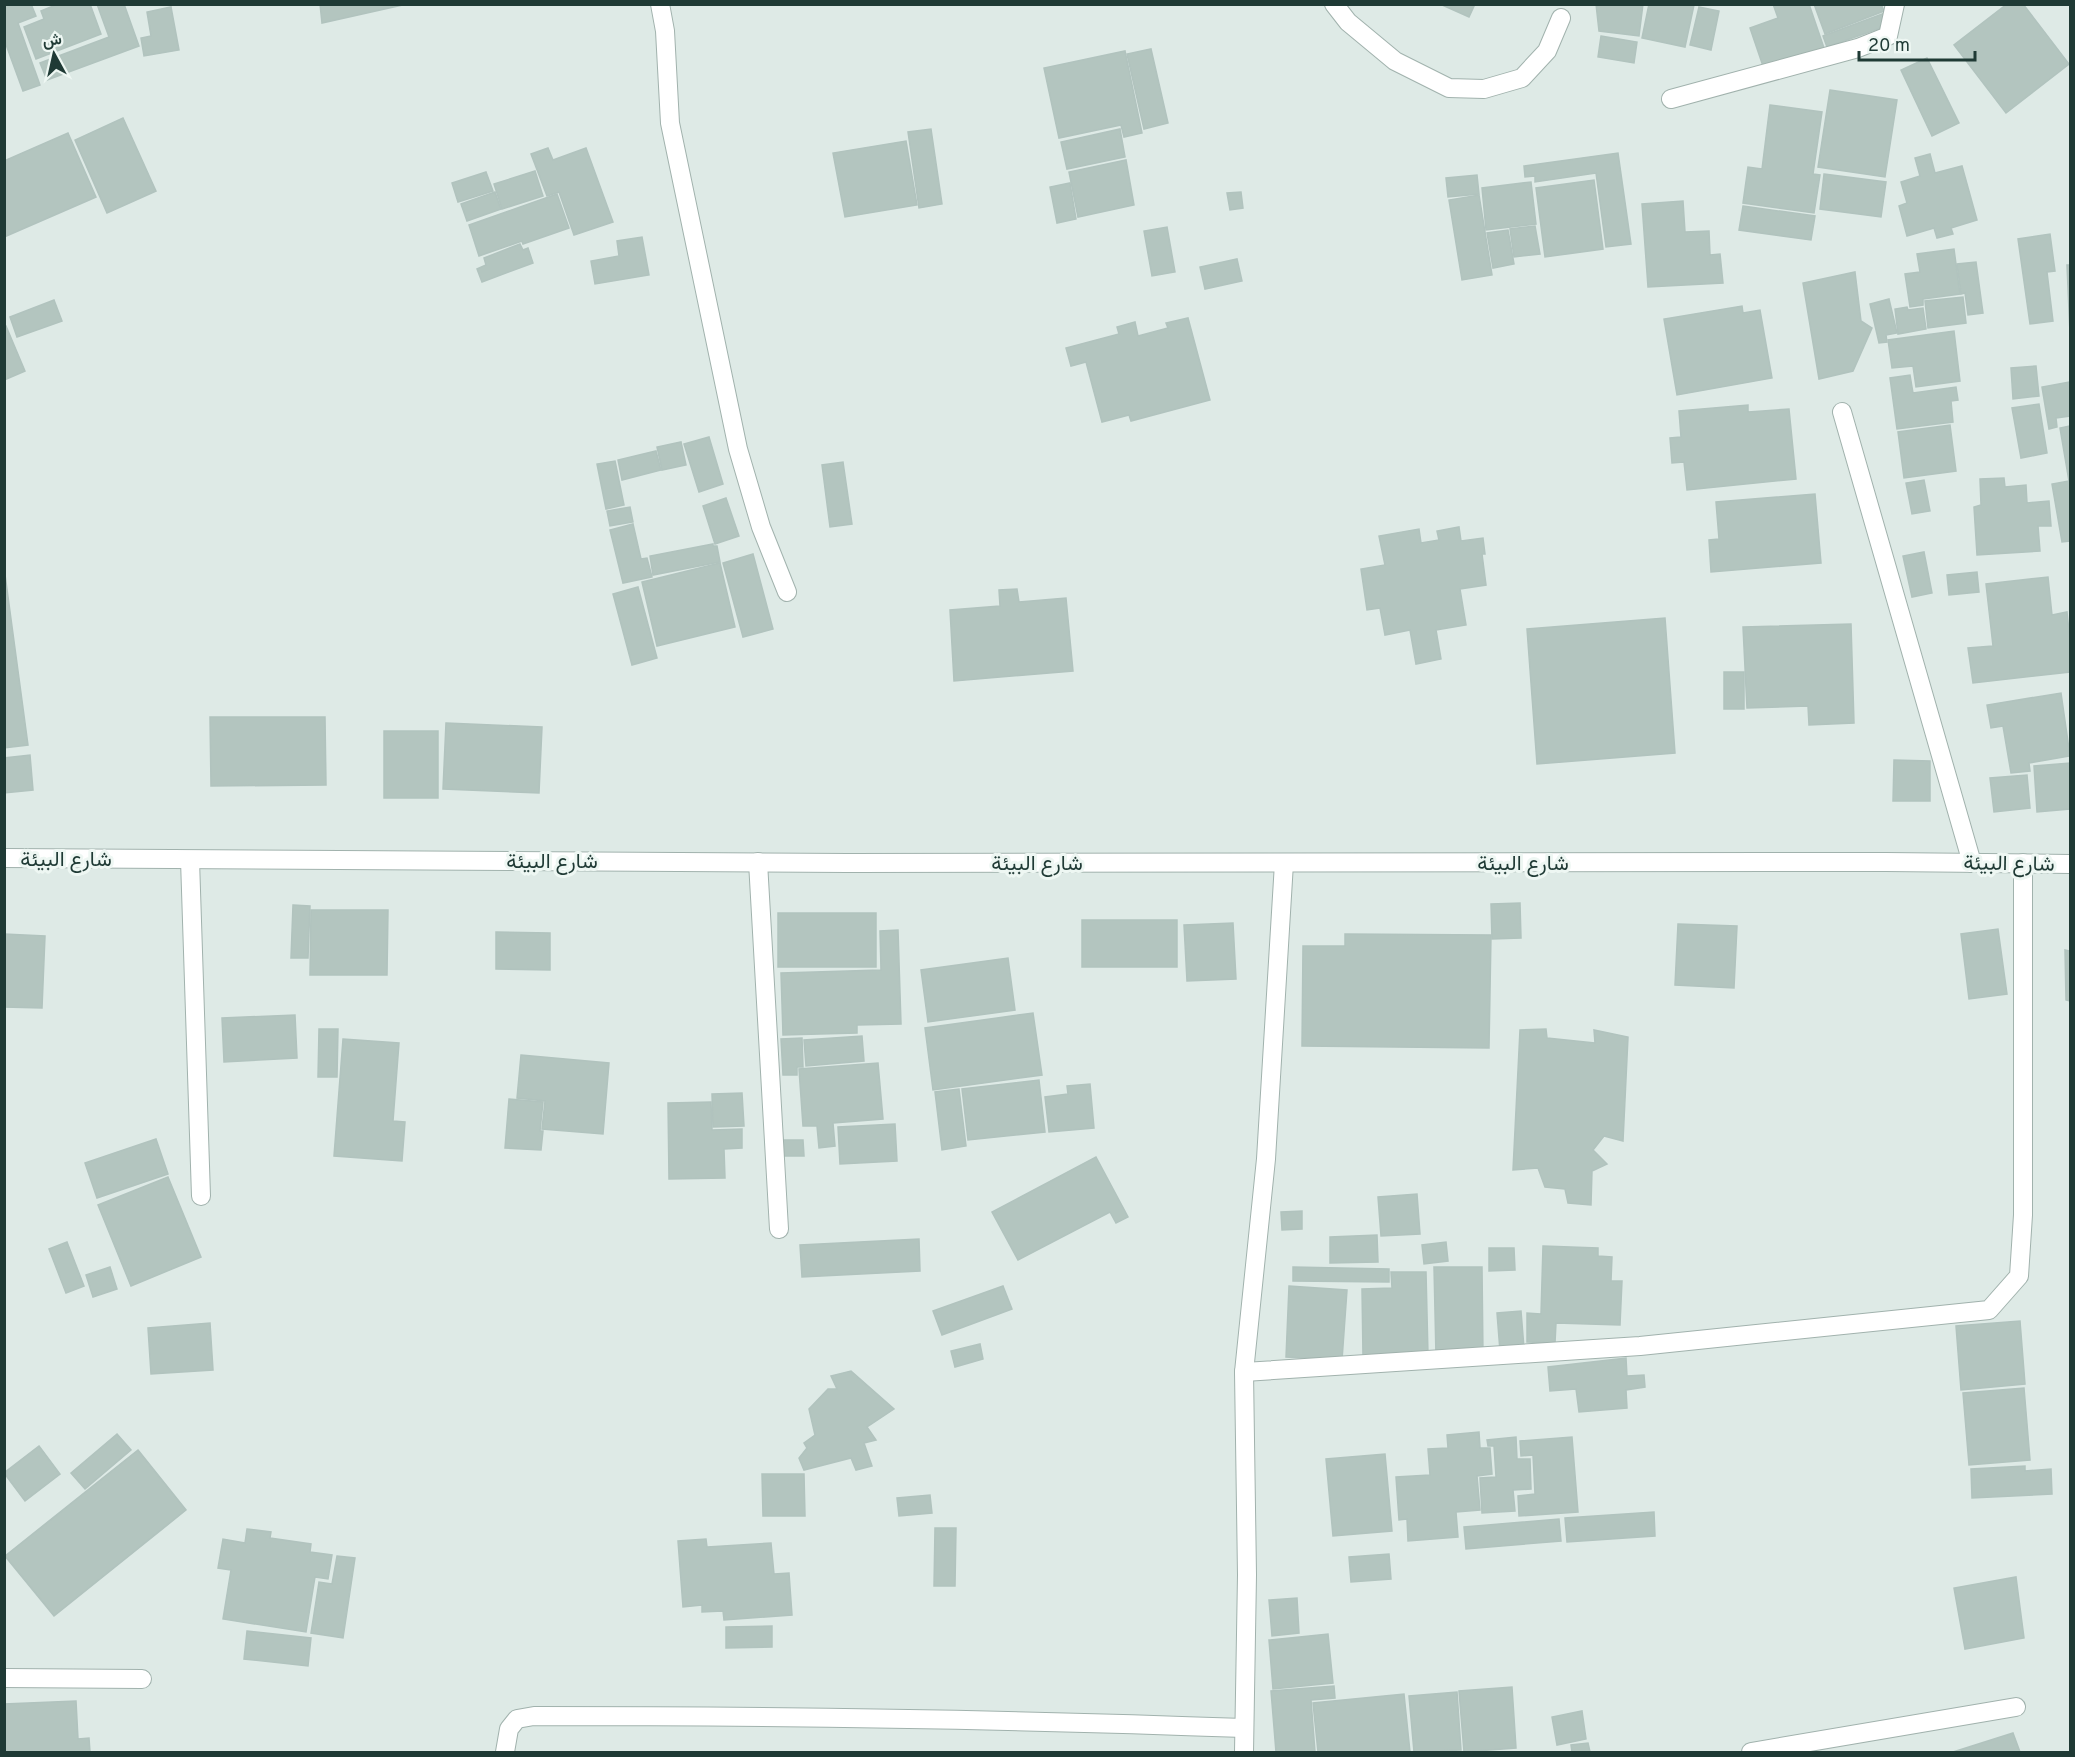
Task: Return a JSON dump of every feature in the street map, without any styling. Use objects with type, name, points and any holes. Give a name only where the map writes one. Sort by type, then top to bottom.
[{"type":"street","points":[[660,4],[665,31],[670,123],[738,449],[761,527],[787,592]]},
{"type":"street","points":[[1334,4],[1348,22],[1395,61],[1449,88],[1484,89],[1522,78],[1546,51],[1561,18]]},
{"type":"street","points":[[1671,99],[1858,48],[1888,36],[1895,4]]},
{"type":"street","points":[[1842,412],[1972,863]]},
{"type":"street","name":"شارع البيئة","points":[[4,858],[758,862],[2070,864]]},
{"type":"street","points":[[190,860],[201,1196]]},
{"type":"street","points":[[758,862],[779,1229]]},
{"type":"street","points":[[1244,1752],[1247,1575],[1244,1372],[1266,1159],[1284,863]]},
{"type":"street","points":[[1244,1372],[1641,1346],[1989,1310],[2019,1276],[2023,1215],[2023,863]]},
{"type":"street","points":[[4,1678],[142,1679]]},
{"type":"street","points":[[1751,1752],[2016,1707]]},
{"type":"street","points":[[505,1752],[509,1729],[516,1719],[534,1716],[786,1716],[1032,1720],[1244,1728]]},
{"type":"building","points":[[4,4],[31,4],[36,16],[18,23],[40,85],[23,91],[4,39]]},
{"type":"building","points":[[58,4],[90,4],[101,34],[36,59],[24,27],[44,19],[41,11]]},
{"type":"building","points":[[97,4],[124,4],[139,46],[47,80],[40,63],[109,37]]},
{"type":"building","points":[[320,4],[407,4],[322,23]]},
{"type":"building","points":[[1440,4],[1475,4],[1469,17]]},
{"type":"building","points":[[1596,4],[1643,4],[1639,36],[1599,31]]},
{"type":"building","points":[[1649,4],[1694,5],[1685,47],[1642,38]]},
{"type":"building","points":[[1773,4],[1809,4],[1824,48],[1764,69],[1750,28],[1778,18]]},
{"type":"building","points":[[1814,4],[1881,4],[1884,11],[1825,34]]},
{"type":"building","points":[[2007,4],[2023,4],[2069,64],[2006,113],[1954,45]]},
{"type":"building","points":[[171,7],[179,50],[144,56],[141,38],[151,36],[147,12]]},
{"type":"building","points":[[1699,7],[1719,11],[1711,50],[1690,45]]},
{"type":"building","points":[[1885,13],[1889,25],[1827,47],[1823,36]]},
{"type":"building","points":[[1601,36],[1637,42],[1634,63],[1598,57]]},
{"type":"building","points":[[1151,49],[1168,123],[1144,129],[1127,54]]},
{"type":"building","points":[[1125,51],[1142,133],[1124,137],[1121,125],[1059,138],[1044,68]]},
{"type":"building","points":[[1927,58],[1959,123],[1932,136],[1901,70]]},
{"type":"building","points":[[1830,90],[1897,100],[1885,177],[1818,167]]},
{"type":"building","points":[[1770,105],[1822,112],[1813,174],[1820,175],[1814,213],[1743,203],[1748,167],[1762,169]]},
{"type":"building","points":[[123,118],[156,191],[107,213],[75,140]]},
{"type":"building","points":[[931,129],[942,204],[919,208],[908,132]]},
{"type":"building","points":[[1120,129],[1125,157],[1067,169],[1061,142]]},
{"type":"building","points":[[68,133],[96,197],[4,237],[4,161]]},
{"type":"building","points":[[906,141],[917,205],[845,217],[833,153]]},
{"type":"building","points":[[548,148],[553,160],[586,148],[613,222],[574,235],[559,192],[547,196],[531,154]]},
{"type":"building","points":[[1618,153],[1631,244],[1606,247],[1596,173],[1535,182],[1535,176],[1525,177],[1524,166]]},
{"type":"building","points":[[1930,154],[1935,173],[1962,166],[1977,220],[1951,228],[1953,234],[1937,238],[1934,228],[1907,236],[1899,206],[1907,203],[1901,182],[1920,176],[1915,158]]},
{"type":"building","points":[[1126,160],[1134,205],[1078,217],[1069,172]]},
{"type":"building","points":[[535,171],[543,196],[502,209],[494,184]]},
{"type":"building","points":[[486,172],[493,191],[458,202],[452,183]]},
{"type":"building","points":[[1824,174],[1886,182],[1881,217],[1820,209]]},
{"type":"building","points":[[1477,175],[1479,194],[1448,197],[1446,178]]},
{"type":"building","points":[[1594,180],[1603,249],[1545,257],[1536,188]]},
{"type":"building","points":[[1531,182],[1536,224],[1486,230],[1482,188]]},
{"type":"building","points":[[1070,183],[1076,219],[1057,223],[1050,187]]},
{"type":"building","points":[[495,192],[501,209],[467,221],[461,204]]},
{"type":"building","points":[[1241,192],[1243,208],[1230,210],[1227,193]]},
{"type":"building","points":[[557,194],[569,228],[479,256],[469,225]]},
{"type":"building","points":[[1479,195],[1492,275],[1462,280],[1449,200]]},
{"type":"building","points":[[1683,201],[1685,232],[1709,231],[1710,255],[1720,254],[1723,283],[1648,287],[1642,204]]},
{"type":"building","points":[[1743,206],[1815,216],[1811,240],[1739,230]]},
{"type":"building","points":[[1535,226],[1540,254],[1514,257],[1510,229]]},
{"type":"building","points":[[1167,227],[1175,272],[1152,276],[1144,231]]},
{"type":"building","points":[[1508,230],[1514,264],[1493,268],[1487,233]]},
{"type":"building","points":[[2050,234],[2055,271],[2047,272],[2053,321],[2030,324],[2018,239]]},
{"type":"building","points":[[642,237],[649,275],[595,284],[591,261],[619,256],[617,241]]},
{"type":"building","points":[[520,244],[523,250],[528,248],[533,263],[482,282],[477,269],[486,265],[484,258]]},
{"type":"building","points":[[1954,249],[1960,294],[1923,299],[1923,305],[1910,307],[1905,274],[1920,272],[1917,254]]},
{"type":"building","points":[[1237,259],[1242,281],[1205,289],[1200,267]]},
{"type":"building","points":[[1976,262],[1983,313],[1968,315],[1965,293],[1961,294],[1957,264]]},
{"type":"building","points":[[2067,265],[2070,265],[2070,333]]},
{"type":"building","points":[[1855,272],[1861,321],[1872,328],[1853,371],[1819,379],[1803,283]]},
{"type":"building","points":[[1963,297],[1966,323],[1928,328],[1925,301]]},
{"type":"building","points":[[1889,299],[1897,333],[1886,335],[1887,342],[1879,343],[1870,304]]},
{"type":"building","points":[[54,300],[62,321],[17,337],[10,317]]},
{"type":"building","points":[[1742,306],[1743,313],[1760,310],[1772,378],[1677,395],[1664,319]]},
{"type":"building","points":[[1907,307],[1908,310],[1923,308],[1926,329],[1898,334],[1895,309]]},
{"type":"building","points":[[1188,318],[1210,400],[1131,421],[1129,415],[1102,422],[1086,362],[1071,366],[1066,348],[1119,334],[1117,327],[1135,322],[1138,336],[1168,328],[1166,323]]},
{"type":"building","points":[[6,326],[25,371],[4,380],[4,327]]},
{"type":"building","points":[[1954,331],[1960,381],[1916,387],[1913,366],[1892,368],[1888,340]]},
{"type":"building","points":[[2036,366],[2039,396],[2013,399],[2011,368]]},
{"type":"building","points":[[1910,375],[1913,393],[1956,387],[1958,400],[1951,401],[1953,422],[1897,429],[1890,378]]},
{"type":"building","points":[[2070,382],[2070,416],[2056,418],[2057,427],[2049,429],[2042,387]]},
{"type":"building","points":[[2039,404],[2047,453],[2021,458],[2012,408]]},
{"type":"building","points":[[1748,405],[1748,412],[1789,409],[1796,479],[1687,490],[1684,462],[1672,463],[1670,438],[1681,437],[1679,411]]},
{"type":"building","points":[[1950,425],[1956,471],[1904,478],[1898,432]]},
{"type":"building","points":[[2070,426],[2070,541],[2062,542],[2052,484],[2069,481],[2060,428]]},
{"type":"building","points":[[709,437],[723,484],[699,492],[684,444]]},
{"type":"building","points":[[681,442],[686,465],[662,470],[657,447]]},
{"type":"building","points":[[656,451],[661,470],[622,480],[618,460]]},
{"type":"building","points":[[615,461],[624,505],[606,509],[597,464]]},
{"type":"building","points":[[843,462],[852,524],[830,527],[822,465]]},
{"type":"building","points":[[2004,478],[2005,487],[2026,485],[2027,503],[2049,501],[2051,526],[2038,526],[2040,551],[1977,555],[1974,507],[1981,505],[1980,479]]},
{"type":"building","points":[[1924,480],[1930,511],[1912,514],[1906,483]]},
{"type":"building","points":[[1815,494],[1821,563],[1711,572],[1709,540],[1719,539],[1716,502]]},
{"type":"building","points":[[726,498],[739,536],[715,544],[703,506]]},
{"type":"building","points":[[630,507],[633,522],[610,526],[607,511]]},
{"type":"building","points":[[633,524],[641,559],[647,558],[652,577],[623,583],[610,530]]},
{"type":"building","points":[[1459,527],[1461,541],[1483,538],[1485,554],[1482,554],[1486,585],[1460,589],[1466,625],[1436,630],[1441,659],[1416,664],[1410,630],[1385,635],[1380,608],[1367,610],[1361,569],[1385,565],[1379,536],[1419,529],[1421,543],[1439,540],[1437,531]]},
{"type":"building","points":[[713,544],[717,546],[720,562],[653,575],[650,556]]},
{"type":"building","points":[[1924,552],[1932,593],[1912,597],[1903,556]]},
{"type":"building","points":[[753,554],[773,629],[743,637],[723,563]]},
{"type":"building","points":[[720,563],[735,627],[657,646],[642,582]]},
{"type":"building","points":[[4,567],[28,745],[4,748]]},
{"type":"building","points":[[1977,572],[1979,592],[1949,595],[1947,575]]},
{"type":"building","points":[[2048,577],[2052,615],[2067,612],[2070,672],[1973,683],[1968,648],[1993,646],[1986,584]]},
{"type":"building","points":[[638,587],[657,658],[632,665],[613,594]]},
{"type":"building","points":[[1017,589],[1019,602],[1066,598],[1073,671],[954,681],[950,610],[1000,606],[999,590]]},
{"type":"building","points":[[1665,618],[1675,753],[1537,764],[1527,629]]},
{"type":"building","points":[[1851,624],[1854,723],[1809,725],[1808,706],[1747,708],[1743,627]]},
{"type":"building","points":[[1724,672],[1744,672],[1744,709],[1724,709]]},
{"type":"building","points":[[2061,693],[2070,756],[2029,763],[2030,771],[2011,773],[2003,726],[1991,728],[1987,705]]},
{"type":"building","points":[[210,717],[325,717],[326,785],[211,786]]},
{"type":"building","points":[[446,723],[542,727],[539,793],[443,789]]},
{"type":"building","points":[[384,731],[438,731],[438,798],[384,798]]},
{"type":"building","points":[[30,755],[33,790],[4,793],[4,758]]},
{"type":"building","points":[[1894,760],[1930,761],[1930,801],[1893,801]]},
{"type":"building","points":[[2070,763],[2070,809],[2037,812],[2034,766]]},
{"type":"building","points":[[2027,775],[2030,808],[1994,812],[1990,778]]},
{"type":"building","points":[[1520,903],[1521,938],[1492,939],[1491,904]]},
{"type":"building","points":[[293,905],[310,906],[308,958],[291,958]]},
{"type":"building","points":[[311,910],[388,910],[387,975],[310,975]]},
{"type":"building","points":[[778,913],[876,913],[876,967],[778,967]]},
{"type":"building","points":[[1082,920],[1177,920],[1177,967],[1082,967]]},
{"type":"building","points":[[1233,923],[1236,979],[1187,981],[1184,925]]},
{"type":"building","points":[[1678,924],[1737,926],[1734,988],[1675,985]]},
{"type":"building","points":[[1998,929],[2007,994],[1969,999],[1961,934]]},
{"type":"building","points":[[898,930],[901,1024],[857,1025],[857,1033],[783,1035],[781,973],[881,970],[880,931]]},
{"type":"building","points":[[496,932],[550,933],[550,970],[496,969]]},
{"type":"building","points":[[4,934],[45,936],[42,1008],[4,1007]]},
{"type":"building","points":[[1345,934],[1491,935],[1489,1048],[1302,1046],[1303,946],[1345,946]]},
{"type":"building","points":[[2065,950],[2070,951],[2070,1001],[2066,1000]]},
{"type":"building","points":[[1008,958],[1015,1010],[928,1022],[921,970]]},
{"type":"building","points":[[1033,1013],[1042,1075],[933,1090],[925,1028]]},
{"type":"building","points":[[295,1015],[297,1058],[224,1062],[222,1018]]},
{"type":"building","points":[[319,1029],[338,1029],[337,1077],[318,1077]]},
{"type":"building","points":[[1546,1029],[1547,1038],[1595,1043],[1594,1030],[1628,1037],[1623,1141],[1604,1136],[1593,1150],[1607,1164],[1592,1171],[1591,1205],[1568,1203],[1565,1189],[1545,1187],[1538,1168],[1513,1170],[1520,1030]]},
{"type":"building","points":[[862,1036],[864,1061],[806,1066],[804,1040]]},
{"type":"building","points":[[802,1038],[803,1067],[797,1067],[797,1075],[783,1075],[781,1039]]},
{"type":"building","points":[[343,1039],[399,1043],[393,1121],[405,1122],[402,1161],[334,1156]]},
{"type":"building","points":[[521,1055],[609,1063],[603,1134],[542,1129],[545,1101],[517,1098]]},
{"type":"building","points":[[878,1063],[883,1119],[833,1123],[835,1146],[819,1148],[817,1126],[803,1126],[799,1069]]},
{"type":"building","points":[[1039,1080],[1045,1132],[968,1140],[962,1089]]},
{"type":"building","points":[[1090,1084],[1094,1128],[1049,1132],[1045,1097],[1068,1094],[1067,1086]]},
{"type":"building","points":[[959,1089],[966,1146],[942,1150],[935,1092]]},
{"type":"building","points":[[742,1093],[744,1126],[713,1127],[712,1094]]},
{"type":"building","points":[[509,1099],[543,1102],[541,1150],[505,1148]]},
{"type":"building","points":[[711,1102],[712,1130],[742,1129],[742,1148],[724,1149],[725,1178],[669,1179],[668,1103]]},
{"type":"building","points":[[895,1124],[897,1161],[840,1164],[838,1127]]},
{"type":"building","points":[[156,1139],[168,1174],[97,1198],[85,1163]]},
{"type":"building","points":[[781,1140],[803,1140],[804,1156],[781,1156]]},
{"type":"building","points":[[1096,1157],[1128,1217],[1116,1223],[1110,1212],[1018,1260],[992,1212]]},
{"type":"building","points":[[168,1177],[201,1257],[131,1286],[98,1205]]},
{"type":"building","points":[[1417,1194],[1420,1234],[1381,1236],[1378,1197]]},
{"type":"building","points":[[1302,1211],[1302,1229],[1282,1230],[1281,1212]]},
{"type":"building","points":[[1377,1235],[1378,1262],[1330,1263],[1330,1237]]},
{"type":"building","points":[[919,1239],[920,1271],[802,1277],[800,1245]]},
{"type":"building","points":[[67,1242],[84,1286],[66,1293],[49,1249]]},
{"type":"building","points":[[1446,1242],[1448,1261],[1424,1264],[1422,1245]]},
{"type":"building","points":[[1543,1246],[1598,1248],[1598,1256],[1612,1257],[1611,1281],[1622,1281],[1620,1325],[1556,1323],[1555,1343],[1527,1342],[1527,1313],[1541,1314]]},
{"type":"building","points":[[1489,1248],[1514,1248],[1515,1270],[1489,1271]]},
{"type":"building","points":[[110,1267],[117,1289],[93,1297],[86,1275]]},
{"type":"building","points":[[1293,1267],[1389,1269],[1389,1282],[1293,1281]]},
{"type":"building","points":[[1434,1267],[1482,1267],[1483,1356],[1436,1356]]},
{"type":"building","points":[[1391,1272],[1426,1272],[1428,1355],[1363,1356],[1362,1289],[1392,1288]]},
{"type":"building","points":[[1003,1286],[1012,1309],[942,1335],[933,1311]]},
{"type":"building","points":[[1289,1286],[1347,1290],[1342,1360],[1286,1357]]},
{"type":"building","points":[[1521,1311],[1524,1348],[1500,1351],[1497,1313]]},
{"type":"building","points":[[2020,1321],[2025,1384],[1961,1390],[1956,1326]]},
{"type":"building","points":[[210,1323],[213,1370],[151,1374],[148,1328]]},
{"type":"building","points":[[980,1344],[983,1359],[955,1367],[951,1351]]},
{"type":"building","points":[[1626,1358],[1627,1376],[1644,1375],[1645,1387],[1626,1390],[1627,1408],[1579,1412],[1576,1389],[1550,1391],[1548,1367]]},
{"type":"building","points":[[851,1371],[894,1409],[867,1427],[876,1440],[864,1443],[872,1466],[856,1470],[851,1458],[804,1470],[799,1458],[807,1448],[804,1443],[815,1435],[809,1409],[828,1389],[837,1389],[831,1376]]},
{"type":"building","points":[[2024,1388],[2030,1460],[1969,1465],[1963,1393]]},
{"type":"building","points":[[1479,1432],[1480,1448],[1490,1448],[1492,1474],[1477,1476],[1480,1510],[1456,1512],[1458,1537],[1408,1541],[1407,1519],[1399,1520],[1396,1477],[1430,1475],[1428,1449],[1448,1448],[1447,1435]]},
{"type":"building","points":[[117,1434],[131,1450],[85,1489],[71,1473]]},
{"type":"building","points":[[1516,1437],[1517,1459],[1530,1459],[1531,1489],[1513,1490],[1515,1511],[1482,1513],[1480,1478],[1496,1477],[1494,1446],[1488,1446],[1487,1440]]},
{"type":"building","points":[[1572,1437],[1578,1512],[1519,1516],[1518,1496],[1535,1494],[1533,1455],[1521,1456],[1520,1441]]},
{"type":"building","points":[[39,1446],[60,1474],[25,1501],[4,1473]]},
{"type":"building","points":[[138,1450],[186,1510],[54,1616],[5,1556]]},
{"type":"building","points":[[1385,1454],[1392,1531],[1333,1536],[1326,1459]]},
{"type":"building","points":[[2025,1466],[2025,1471],[2051,1469],[2052,1494],[1972,1498],[1971,1469]]},
{"type":"building","points":[[762,1474],[804,1474],[805,1516],[763,1516]]},
{"type":"building","points":[[930,1495],[932,1513],[899,1516],[897,1498]]},
{"type":"building","points":[[1654,1512],[1655,1536],[1567,1542],[1565,1518]]},
{"type":"building","points":[[1559,1519],[1561,1541],[1466,1549],[1464,1527]]},
{"type":"building","points":[[935,1528],[956,1528],[955,1586],[934,1586]]},
{"type":"building","points":[[247,1529],[271,1532],[270,1538],[311,1544],[310,1552],[332,1555],[328,1579],[315,1577],[306,1632],[223,1619],[231,1570],[218,1568],[223,1539],[245,1543]]},
{"type":"building","points":[[706,1539],[707,1547],[771,1543],[774,1574],[789,1573],[792,1615],[724,1620],[723,1611],[702,1612],[702,1605],[683,1607],[678,1541]]},
{"type":"building","points":[[1389,1554],[1391,1579],[1351,1582],[1349,1557]]},
{"type":"building","points":[[337,1556],[355,1558],[343,1638],[311,1633],[319,1582],[332,1584]]},
{"type":"building","points":[[2016,1577],[2024,1638],[1965,1649],[1954,1588]]},
{"type":"building","points":[[1297,1598],[1299,1633],[1272,1636],[1269,1600]]},
{"type":"building","points":[[772,1626],[772,1647],[726,1648],[726,1627]]},
{"type":"building","points":[[247,1631],[311,1638],[308,1666],[244,1659]]},
{"type":"building","points":[[1328,1634],[1333,1683],[1273,1689],[1269,1640]]},
{"type":"building","points":[[1334,1686],[1335,1698],[1311,1700],[1315,1752],[1276,1752],[1271,1691]]},
{"type":"building","points":[[1512,1687],[1516,1748],[1464,1752],[1459,1691]]},
{"type":"building","points":[[1457,1692],[1461,1750],[1414,1752],[1409,1696]]},
{"type":"building","points":[[1404,1694],[1410,1752],[1318,1752],[1313,1703]]},
{"type":"building","points":[[76,1701],[78,1739],[89,1738],[90,1752],[4,1752],[4,1704]]},
{"type":"building","points":[[1582,1711],[1586,1739],[1557,1745],[1552,1717]]},
{"type":"building","points":[[2013,1733],[2020,1752],[1953,1752]]},
{"type":"building","points":[[1588,1743],[1590,1752],[1572,1752],[1571,1745]]}]
